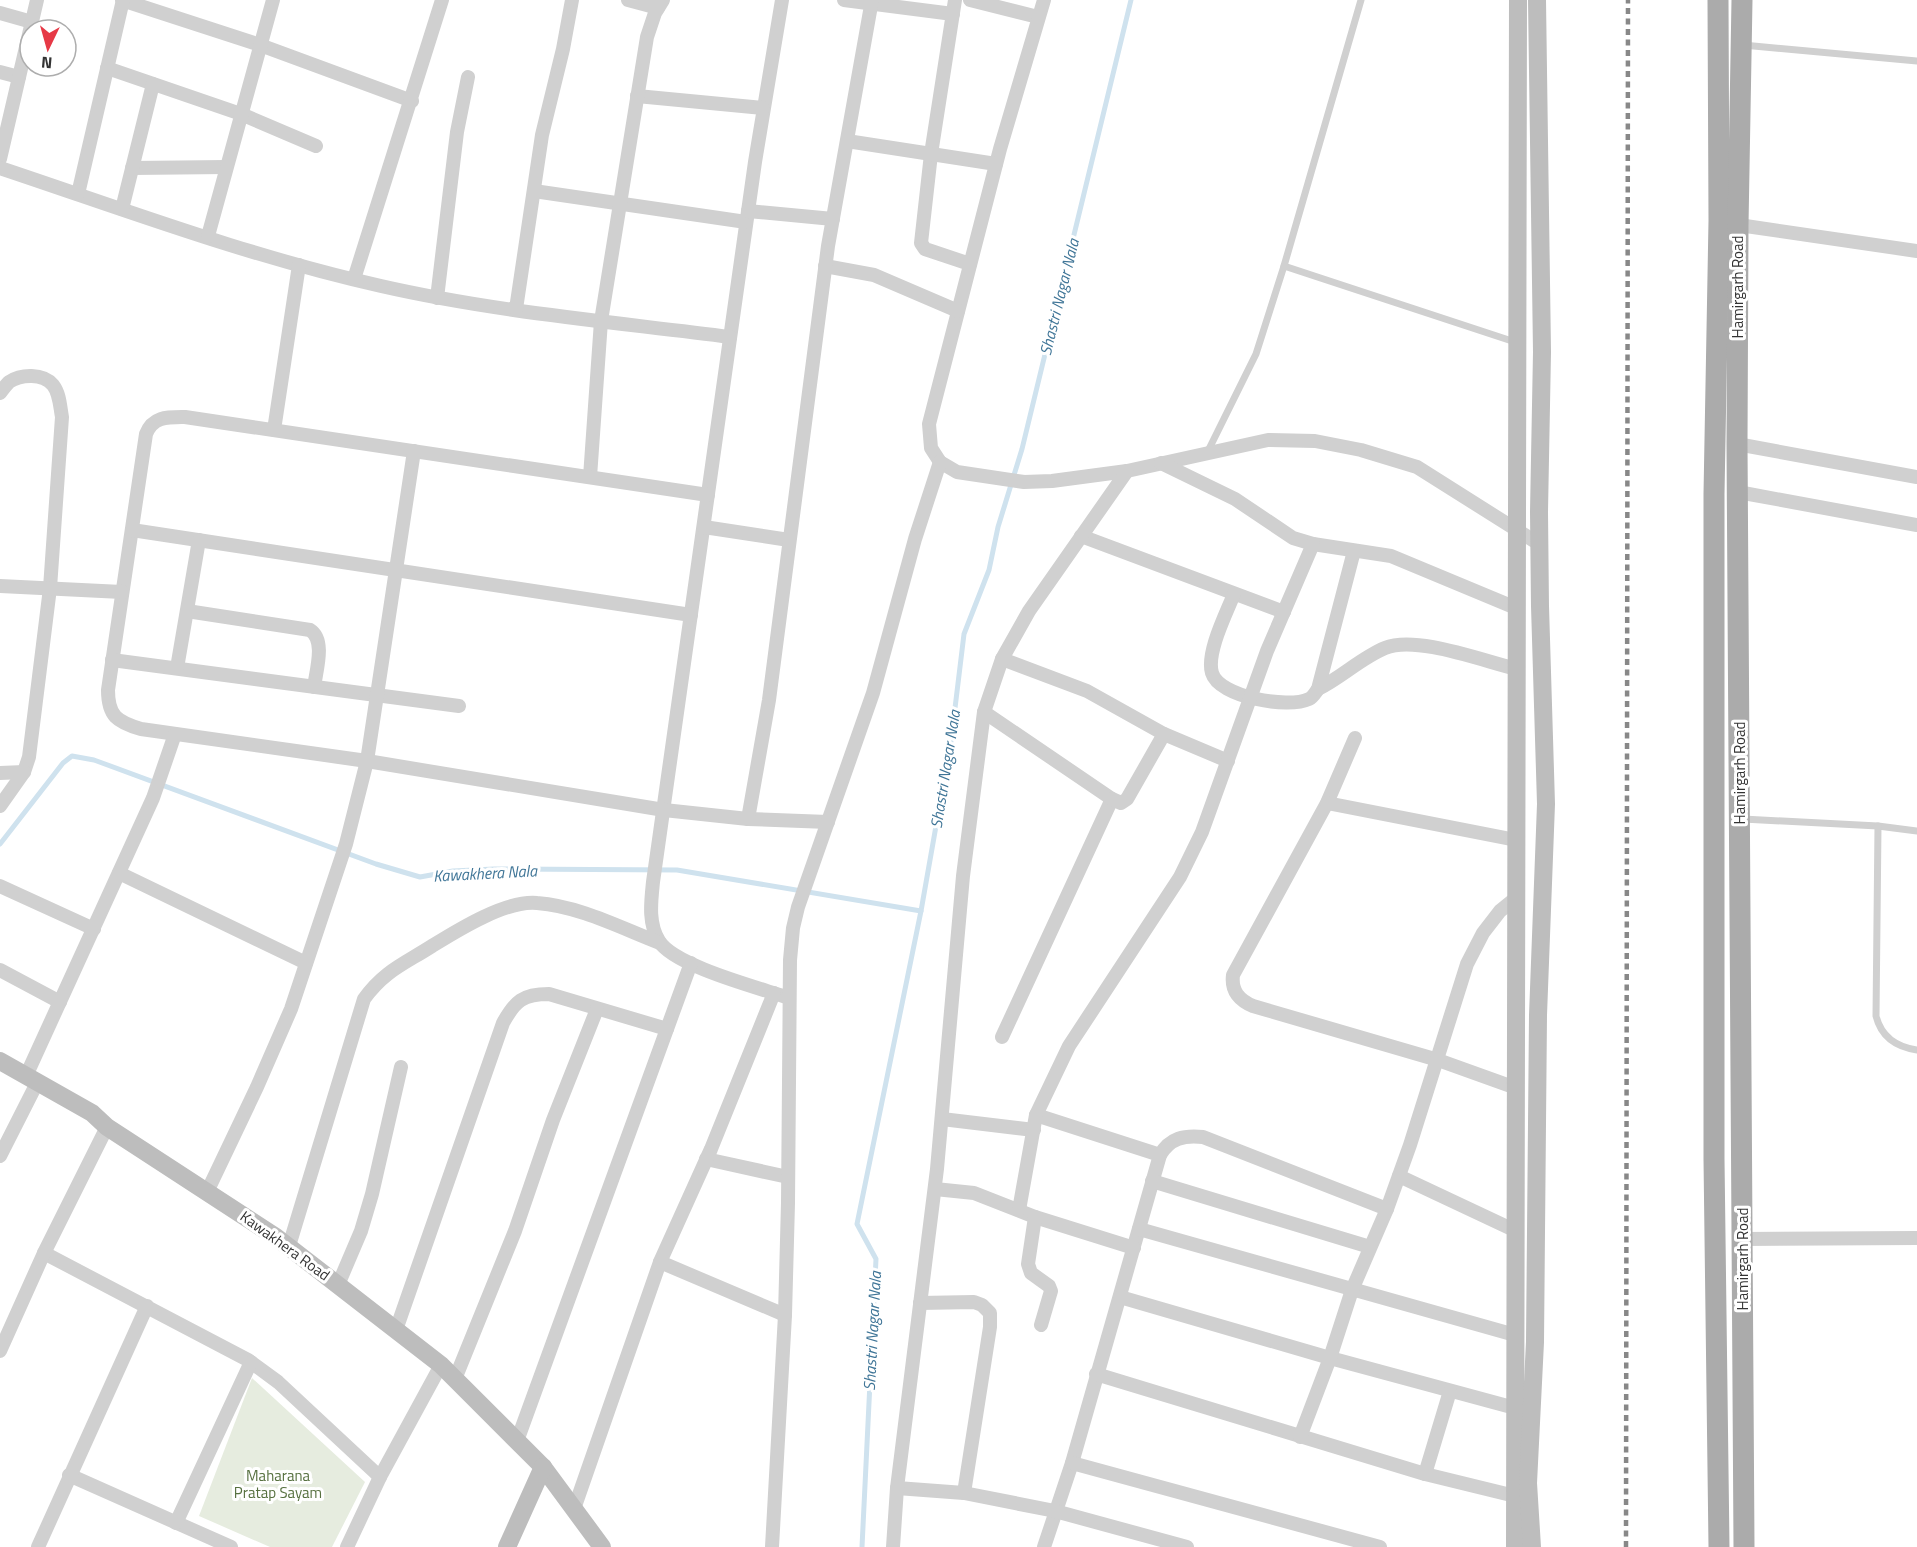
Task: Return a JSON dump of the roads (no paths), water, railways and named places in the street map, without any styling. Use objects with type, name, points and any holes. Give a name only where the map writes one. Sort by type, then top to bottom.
[{"type":"main road","name":"Hamirgarh Road","points":[[1718,0],[1738,492],[1744,1547]]},
{"type":"main road","name":"Hamirgarh Road","points":[[1719,1547],[1714,1159],[1714,517],[1728,223],[1742,45],[1742,0]]},
{"type":"street","points":[[33,18],[37,0]]},
{"type":"street","points":[[78,194],[122,0],[260,45],[412,101]]},
{"type":"street","points":[[208,236],[273,0]]},
{"type":"street","points":[[354,279],[442,0]]},
{"type":"street","points":[[516,309],[542,135],[563,49],[572,0]]},
{"type":"street","points":[[590,477],[601,321],[647,37],[660,4],[628,0]]},
{"type":"street","points":[[660,943],[654,931],[651,910],[653,882],[747,217],[782,0]]},
{"type":"street","points":[[844,0],[954,7],[931,154],[921,245],[925,249],[970,264]]},
{"type":"street","points":[[970,0],[1038,17]]},
{"type":"street","points":[[1044,0],[996,164],[929,424],[931,448],[940,462],[957,472],[977,476],[1024,482],[1052,481],[1127,471],[1268,440],[1316,441],[1360,450],[1418,467],[1539,544]]},
{"type":"street","points":[[1515,1547],[1518,0]]},
{"type":"street","points":[[1532,1547],[1528,1483],[1535,1342],[1538,1015],[1546,804],[1539,544],[1542,352],[1538,0]]},
{"type":"street","points":[[748,819],[769,700],[825,266],[872,2]]},
{"type":"street","points":[[0,13],[18,18]]},
{"type":"street","points":[[107,68],[241,114],[316,146]]},
{"type":"street","points":[[0,72],[18,77]]},
{"type":"street","points":[[437,298],[457,132],[468,77]]},
{"type":"street","points":[[0,159],[19,78]]},
{"type":"street","points":[[122,209],[153,84]]},
{"type":"street","points":[[637,96],[763,108]]},
{"type":"street","points":[[847,141],[996,164]]},
{"type":"street","points":[[132,168],[226,167]]},
{"type":"street","points":[[0,168],[299,265],[354,279],[437,298],[730,337]]},
{"type":"street","points":[[534,191],[747,217],[833,219]]},
{"type":"street","points":[[1728,223],[1917,251]]},
{"type":"street","points":[[274,430],[299,265]]},
{"type":"street","points":[[825,266],[874,275],[958,311]]},
{"type":"street","points":[[0,393],[9,383],[22,376],[45,379],[53,385],[59,398],[62,417],[50,588],[29,758],[24,772],[0,806]]},
{"type":"street","points":[[708,495],[185,417],[167,417],[153,422],[148,427],[146,435],[112,660],[108,702],[115,717],[124,724],[141,729],[367,761],[664,810],[748,819],[828,822]]},
{"type":"street","points":[[1737,444],[1917,477]]},
{"type":"street","points":[[207,1192],[283,1029],[346,844],[367,761],[414,451]]},
{"type":"street","points":[[772,1547],[785,1315],[789,998],[793,928],[798,907],[873,693],[915,538],[940,462]]},
{"type":"street","points":[[1161,463],[1234,499],[1293,538],[1313,544],[1373,553],[1401,560],[1516,608]]},
{"type":"street","points":[[892,1547],[897,1488],[935,1189],[963,876],[984,712],[1002,659],[1033,604],[1127,471]]},
{"type":"street","points":[[1738,492],[1917,525]]},
{"type":"street","points":[[704,527],[789,540]]},
{"type":"street","points":[[132,530],[691,615]]},
{"type":"street","points":[[1081,536],[1284,612]]},
{"type":"street","points":[[177,668],[199,540]]},
{"type":"street","points":[[1018,1210],[1036,1115],[1069,1046],[1180,877],[1202,832],[1267,651],[1313,544]]},
{"type":"street","points":[[1233,594],[1213,651],[1213,676],[1221,685],[1251,698],[1282,703],[1312,697],[1318,689],[1354,551]]},
{"type":"street","points":[[0,586],[123,592]]},
{"type":"street","points":[[187,611],[310,630],[315,633],[319,644],[314,687]]},
{"type":"street","points":[[1318,689],[1337,680],[1373,654],[1404,643],[1422,644],[1516,669]]},
{"type":"street","points":[[1002,659],[1087,691],[1164,734],[1228,761]]},
{"type":"street","points":[[112,660],[459,706]]},
{"type":"street","points":[[984,712],[1121,803],[1127,799],[1164,734]]},
{"type":"street","points":[[0,1156],[32,1079],[60,1002],[153,798],[175,734]]},
{"type":"street","points":[[1355,738],[1327,803],[1233,975],[1233,990],[1245,1002],[1253,1006],[1438,1060],[1516,1088]]},
{"type":"street","points":[[0,773],[24,772]]},
{"type":"street","points":[[1002,1037],[1112,799]]},
{"type":"street","points":[[1327,803],[1516,840]]},
{"type":"street","points":[[119,873],[306,963]]},
{"type":"street","points":[[0,886],[94,929]]},
{"type":"street","points":[[1300,1437],[1330,1358],[1352,1290],[1399,1176],[1467,964],[1483,933],[1500,911],[1516,898]]},
{"type":"street","points":[[289,1246],[364,999],[381,979],[402,962],[472,922],[503,908],[536,902],[575,911],[660,943],[676,957],[711,972],[789,998]]},
{"type":"street","points":[[517,1441],[691,963]]},
{"type":"street","points":[[0,970],[60,1002]]},
{"type":"street","points":[[574,1509],[660,1262],[706,1159],[774,993]]},
{"type":"street","points":[[396,1330],[503,1023],[512,1007],[520,999],[549,994],[667,1029]]},
{"type":"street","points":[[455,1379],[515,1231],[553,1120],[597,1009]]},
{"type":"street","name":"Kawakhera Road","points":[[0,1061],[92,1113],[107,1127],[289,1246],[441,1365],[543,1467],[602,1547]]},
{"type":"street","points":[[338,1285],[361,1231],[372,1194],[401,1067]]},
{"type":"street","points":[[1036,1115],[1160,1155]]},
{"type":"street","points":[[942,1119],[1034,1130]]},
{"type":"street","points":[[0,1351],[44,1253],[107,1127]]},
{"type":"street","points":[[1044,1547],[1120,1297],[1152,1181],[1160,1155],[1166,1145],[1175,1139],[1187,1136],[1203,1137],[1387,1209]]},
{"type":"street","points":[[706,1159],[788,1177]]},
{"type":"street","points":[[1399,1176],[1515,1231]]},
{"type":"street","points":[[1152,1181],[1370,1247]]},
{"type":"street","points":[[935,1189],[974,1193],[1035,1217],[1134,1248]]},
{"type":"street","points":[[1035,1217],[1028,1264],[1031,1273],[1049,1286],[1051,1292],[1041,1324]]},
{"type":"street","points":[[1139,1229],[1515,1335]]},
{"type":"street","points":[[1743,1239],[1917,1238]]},
{"type":"street","points":[[44,1253],[250,1362],[278,1382],[380,1477]]},
{"type":"street","points":[[660,1262],[785,1315]]},
{"type":"street","points":[[1120,1297],[1330,1358],[1515,1408]]},
{"type":"street","points":[[920,1303],[974,1302],[982,1305],[990,1313],[991,1321],[964,1493]]},
{"type":"street","points":[[38,1547],[147,1306]]},
{"type":"street","points":[[176,1523],[250,1362]]},
{"type":"street","points":[[347,1547],[380,1477],[441,1365]]},
{"type":"street","points":[[1096,1374],[1425,1474],[1515,1496]]},
{"type":"street","points":[[1425,1474],[1450,1391]]},
{"type":"street","points":[[1071,1463],[1380,1547]]},
{"type":"street","points":[[507,1547],[543,1467]]},
{"type":"street","points":[[69,1475],[231,1547]]},
{"type":"street","points":[[897,1488],[964,1493],[1055,1511],[1187,1547]]},
{"type":"lane","points":[[1208,453],[1256,354],[1284,266],[1361,0]]},
{"type":"lane","points":[[1742,45],[1917,61]]},
{"type":"lane","points":[[1284,266],[1517,343]]},
{"type":"lane","points":[[1740,819],[1878,826],[1917,831]]},
{"type":"lane","points":[[1878,826],[1876,1016],[1879,1028],[1886,1036],[1897,1044],[1917,1050]]},
{"type":"waterway","name":"Shastri Nagar Nala","points":[[862,1547],[876,1259],[857,1224],[921,911],[951,741],[964,634],[989,570],[998,527],[1022,449],[1131,0]]},
{"type":"waterway","name":"Kawakhera Nala","points":[[0,844],[63,763],[72,756],[94,760],[376,864],[420,877],[453,871],[494,869],[677,870],[921,911]]},
{"type":"railway","points":[[1626,1547],[1628,0]]},
{"type":"park label","name":"Maharana Pratap Sayam","points":[[278,1484]]}]
